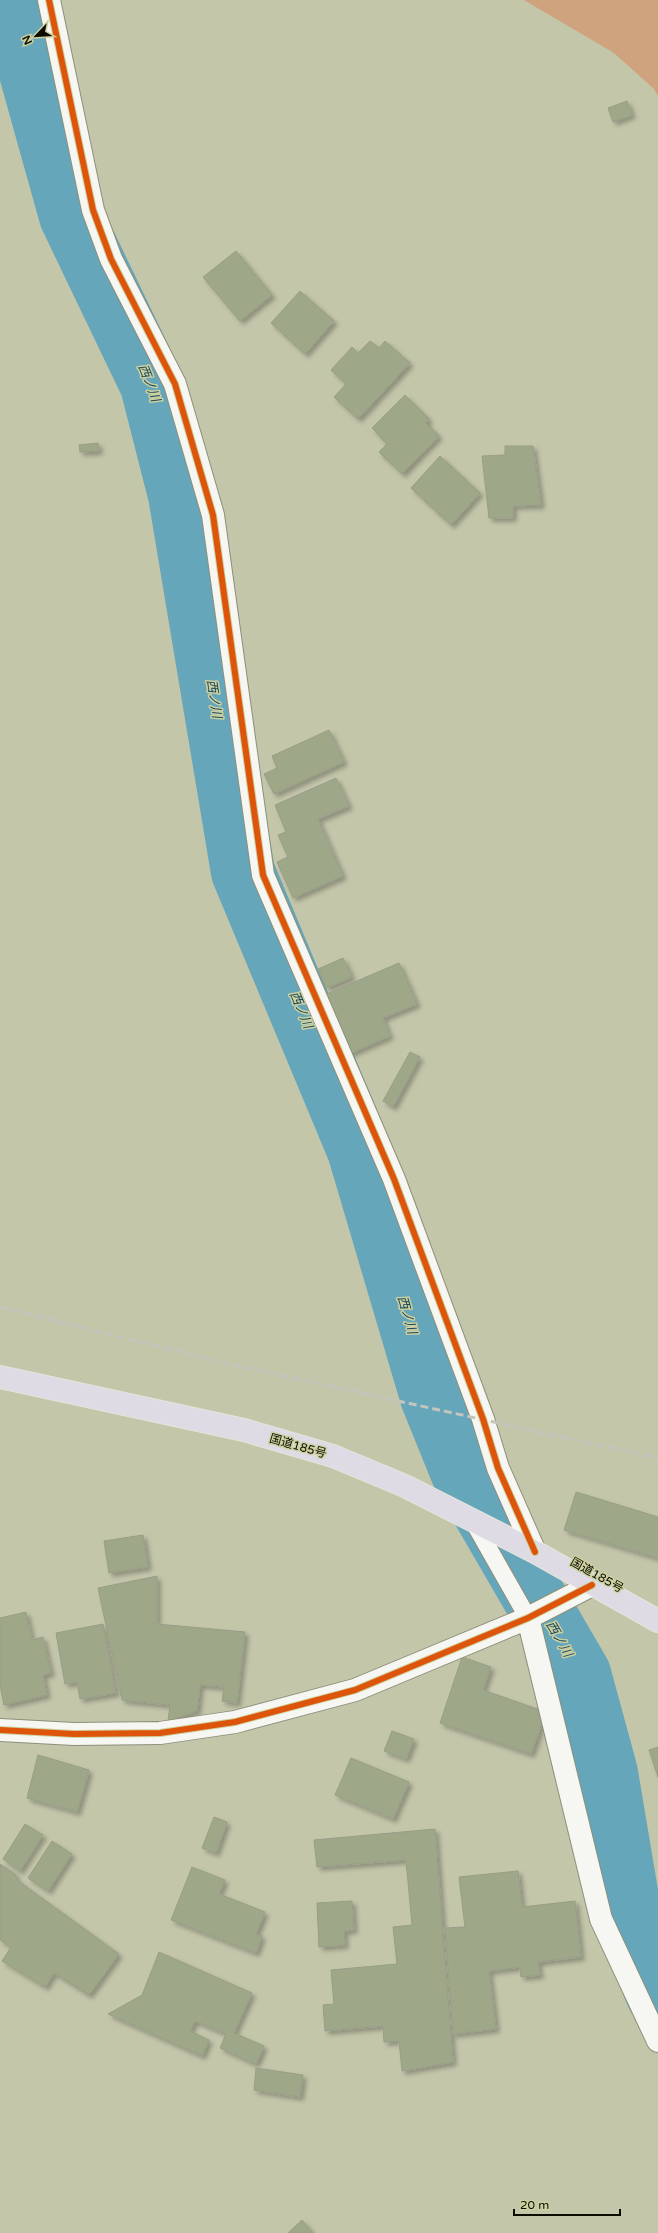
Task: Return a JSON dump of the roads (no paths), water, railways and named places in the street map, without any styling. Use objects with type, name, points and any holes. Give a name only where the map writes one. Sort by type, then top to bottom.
[{"type":"highway","name":"国道185号","points":[[0,1377],[244,1430],[333,1456],[405,1486],[530,1550],[658,1621]]},
{"type":"street","points":[[49,0],[93,210],[111,259],[175,384],[213,514],[263,875],[394,1179],[483,1420],[498,1468],[530,1550]]},
{"type":"street","points":[[0,1730],[74,1734],[160,1733],[234,1722],[355,1690],[533,1616],[592,1585]]},
{"type":"street","points":[[533,1616],[601,1919],[658,2042]]},
{"type":"lane","points":[[478,1524],[533,1616]]},
{"type":"waterway","name":"西ノ川","points":[[13,0],[16,19],[71,216],[152,385],[180,495],[243,872],[359,1150],[432,1397],[464,1476],[579,1674],[606,1773],[633,1934],[658,1995]]},
{"type":"railway","points":[[0,1307],[225,1363],[658,1458]]}]
